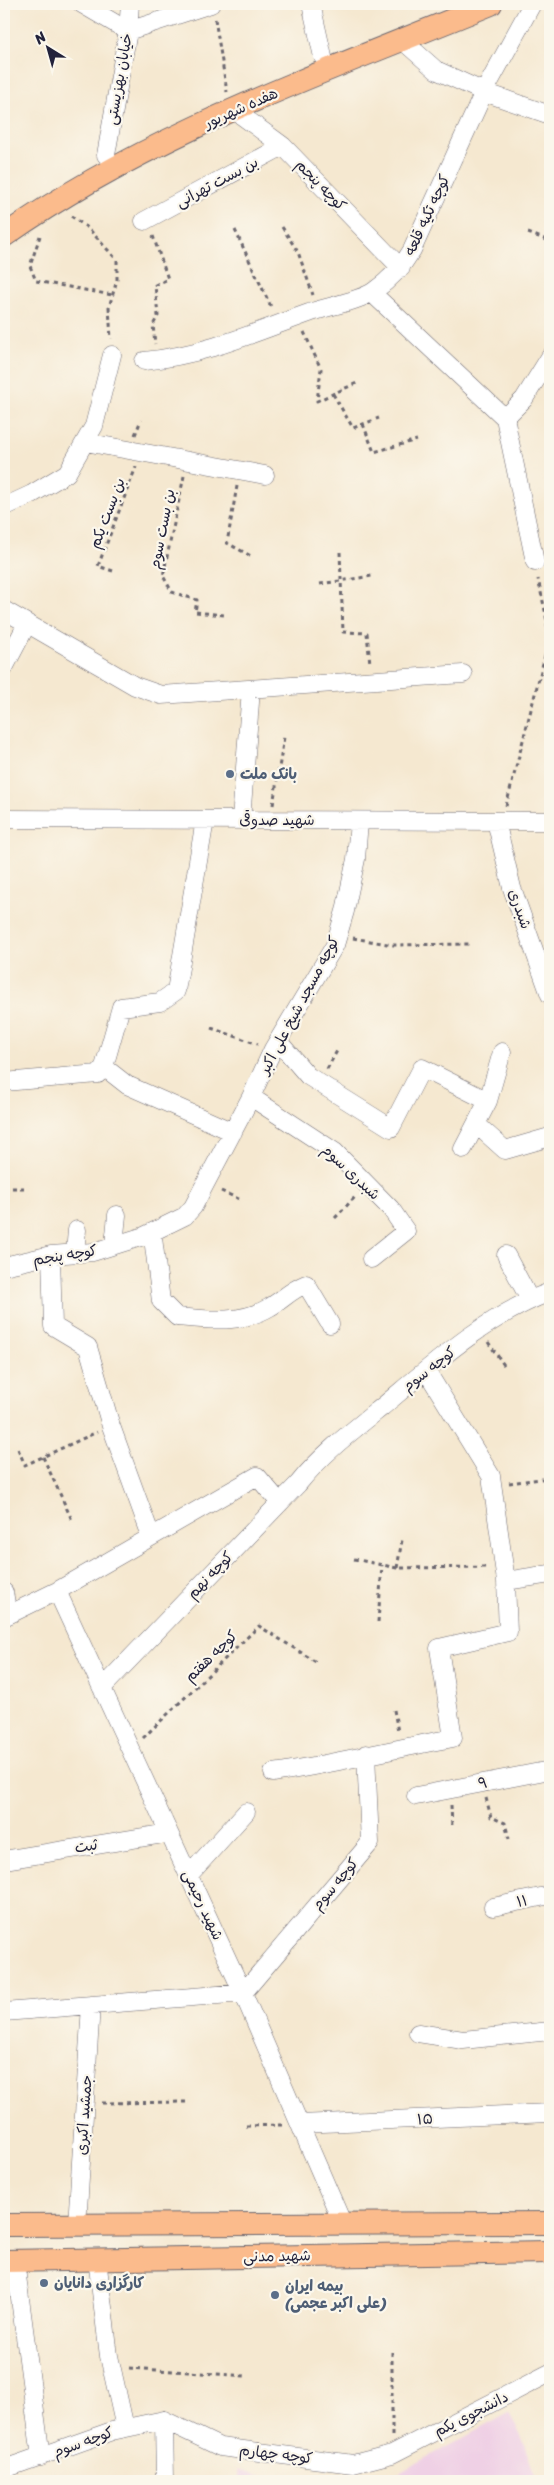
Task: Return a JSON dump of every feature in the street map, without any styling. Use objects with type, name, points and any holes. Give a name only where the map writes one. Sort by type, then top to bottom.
[{"type":"main road","name":"هفده شهریور","points":[[4,218],[42,191],[108,162],[323,57],[453,4]]},
{"type":"main road","name":"هفده شهریور","points":[[231,103],[402,40],[491,4]]},
{"type":"main road","name":"هفده شهریور","points":[[4,236],[108,162]]},
{"type":"main road","points":[[4,2225],[342,2222],[550,2223]]},
{"type":"main road","name":"شهید مدنی","points":[[9,2261],[550,2252]]},
{"type":"street","points":[[82,4],[128,30],[212,8]]},
{"type":"street","name":"خیابان بهزیستی","points":[[108,162],[128,30],[130,4]]},
{"type":"street","points":[[310,4],[323,57]]},
{"type":"street","name":"کوچه تکیه قلعه","points":[[151,361],[223,346],[318,310],[372,293],[401,268],[412,250],[484,92],[532,4]]},
{"type":"street","points":[[402,40],[436,70],[484,92],[550,115]]},
{"type":"street","name":"کوچه پنجم","points":[[231,103],[283,146],[401,268]]},
{"type":"street","name":"بن بست تهرانی","points":[[148,219],[283,146]]},
{"type":"street","points":[[372,293],[505,418],[534,562]]},
{"type":"street","points":[[4,507],[32,494],[67,473],[94,426],[111,348]]},
{"type":"street","points":[[505,418],[524,399],[550,357]]},
{"type":"street","points":[[85,442],[265,475]]},
{"type":"street","points":[[4,610],[135,686],[161,695],[463,674]]},
{"type":"street","points":[[4,668],[28,624]]},
{"type":"street","points":[[241,820],[251,689]]},
{"type":"street","name":"شهید صدوقی","points":[[4,819],[550,821]]},
{"type":"street","points":[[4,1082],[98,1074],[104,1067],[121,1007],[160,1002],[176,991],[205,820]]},
{"type":"street","name":"کوچه مسجد شیخ علی اکبر","points":[[144,1236],[185,1216],[193,1207],[251,1097],[275,1045],[335,945],[356,859],[359,821]]},
{"type":"street","name":"شبدری","points":[[500,821],[512,888],[550,995]]},
{"type":"street","points":[[275,1045],[308,1076],[391,1128],[422,1068],[488,1101]]},
{"type":"street","points":[[463,1149],[488,1101],[502,1052]]},
{"type":"street","points":[[104,1067],[127,1085],[233,1132]]},
{"type":"street","name":"شبدری سوم","points":[[251,1097],[335,1152],[391,1209],[406,1231],[371,1259]]},
{"type":"street","points":[[476,1124],[505,1150],[550,1137]]},
{"type":"street","points":[[114,1245],[117,1215]]},
{"type":"street","points":[[75,1253],[77,1230]]},
{"type":"street","points":[[144,1236],[153,1238],[156,1247],[162,1300],[177,1317],[214,1320],[252,1316],[271,1306],[291,1290],[306,1284],[330,1324]]},
{"type":"street","name":"کوچه پنجم","points":[[4,1266],[51,1255],[93,1252],[144,1236]]},
{"type":"street","points":[[51,1255],[53,1326],[88,1347],[111,1426],[150,1536]]},
{"type":"street","points":[[506,1255],[530,1300]]},
{"type":"street","name":"کوچه سوم","points":[[317,1461],[426,1370],[502,1314],[550,1292]]},
{"type":"street","points":[[273,1773],[316,1767],[366,1754],[453,1738],[439,1648],[508,1632],[505,1574],[491,1476],[426,1370]]},
{"type":"street","name":"کوچه نهم","points":[[102,1688],[280,1503],[317,1461]]},
{"type":"street","points":[[4,1592],[6,1616],[56,1591],[257,1476],[280,1503]]},
{"type":"street","points":[[505,1574],[550,1574]]},
{"type":"street","name":"شهید رحیمی","points":[[56,1591],[243,1993],[342,2222]]},
{"type":"street","name":"کوچه سوم","points":[[243,1993],[370,1843],[366,1754]]},
{"type":"street","name":"۹","points":[[416,1796],[550,1770]]},
{"type":"street","points":[[189,1875],[246,1812]]},
{"type":"street","name":"ثبت","points":[[4,1860],[169,1833]]},
{"type":"street","name":"۱۱","points":[[493,1906],[550,1895]]},
{"type":"street","points":[[4,2012],[243,1993]]},
{"type":"street","name":"جمشید اکبری","points":[[77,2224],[91,2005]]},
{"type":"street","points":[[418,2033],[463,2040],[550,2031]]},
{"type":"street","name":"۱۵","points":[[300,2124],[550,2113]]},
{"type":"street","points":[[97,2259],[112,2367],[125,2428]]},
{"type":"street","points":[[9,2261],[41,2457]]},
{"type":"street","name":"دانشجوی یکم","points":[[392,2454],[550,2373]]},
{"type":"street","points":[[164,2420],[165,2481]]},
{"type":"street","name":"کوچه سوم","points":[[4,2469],[112,2431],[164,2420]]},
{"type":"street","name":"کوچه چهارم","points":[[164,2420],[220,2447],[353,2464],[392,2454]]},
{"type":"path","points":[[212,8],[231,103]]},
{"type":"path","points":[[111,348],[109,307],[117,280],[117,260],[88,228],[50,203],[30,266],[36,281],[112,295]]},
{"type":"path","points":[[148,219],[168,279],[155,285],[158,316],[153,325],[151,361]]},
{"type":"path","points":[[282,227],[298,252],[318,310]]},
{"type":"path","points":[[235,230],[279,326]]},
{"type":"path","points":[[528,233],[550,241]]},
{"type":"path","points":[[297,318],[321,369],[317,401],[359,382]]},
{"type":"path","points":[[333,394],[353,428],[379,418]]},
{"type":"path","points":[[363,424],[374,452],[417,440]]},
{"type":"path","name":"بن بست یکم","points":[[113,571],[98,566],[142,452]]},
{"type":"path","name":"بن بست سوم","points":[[187,461],[163,576],[172,592],[197,600],[195,612],[224,615]]},
{"type":"path","points":[[240,470],[227,543],[251,556]]},
{"type":"path","points":[[340,552],[343,632],[366,633],[372,680]]},
{"type":"path","points":[[500,821],[524,741],[549,640],[546,615],[534,562]]},
{"type":"path","points":[[320,584],[372,576]]},
{"type":"path","points":[[544,664],[550,664]]},
{"type":"path","points":[[270,820],[284,737]]},
{"type":"path","points":[[338,936],[393,945],[470,944]]},
{"type":"path","points":[[211,1028],[275,1045]]},
{"type":"path","points":[[319,1082],[338,1049]]},
{"type":"path","points":[[335,1218],[366,1184]]},
{"type":"path","points":[[206,1185],[239,1199]]},
{"type":"path","points":[[4,1188],[26,1188]]},
{"type":"path","points":[[480,1330],[506,1368]]},
{"type":"path","points":[[18,1449],[25,1465],[111,1426]]},
{"type":"path","points":[[43,1456],[72,1520]]},
{"type":"path","points":[[492,1485],[550,1478]]},
{"type":"path","points":[[397,1568],[402,1540]]},
{"type":"path","points":[[354,1559],[397,1568],[505,1574]]},
{"type":"path","points":[[378,1622],[382,1565]]},
{"type":"path","name":"کوچه هفتم","points":[[131,1750],[259,1626],[316,1662]]},
{"type":"path","points":[[394,1710],[401,1748]]},
{"type":"path","points":[[483,1783],[491,1817],[505,1823],[510,1839]]},
{"type":"path","points":[[84,2104],[188,2102]]},
{"type":"path","points":[[246,2126],[300,2124]]},
{"type":"path","points":[[392,2350],[392,2454]]},
{"type":"path","points":[[112,2367],[246,2376]]},
{"type":"shaded area","points":[[509,2413],[520,2433],[537,2481],[384,2481]]},
{"type":"shaded area","points":[[238,2469],[278,2481],[238,2481]]},
{"type":"place","name":"بانک ملت","points":[[230,774]]},
{"type":"place","name":"کارگزاری دانایان","points":[[44,2283]]},
{"type":"place","name":"بیمه ایران (علی اکبر عجمی)","points":[[275,2295]]}]
